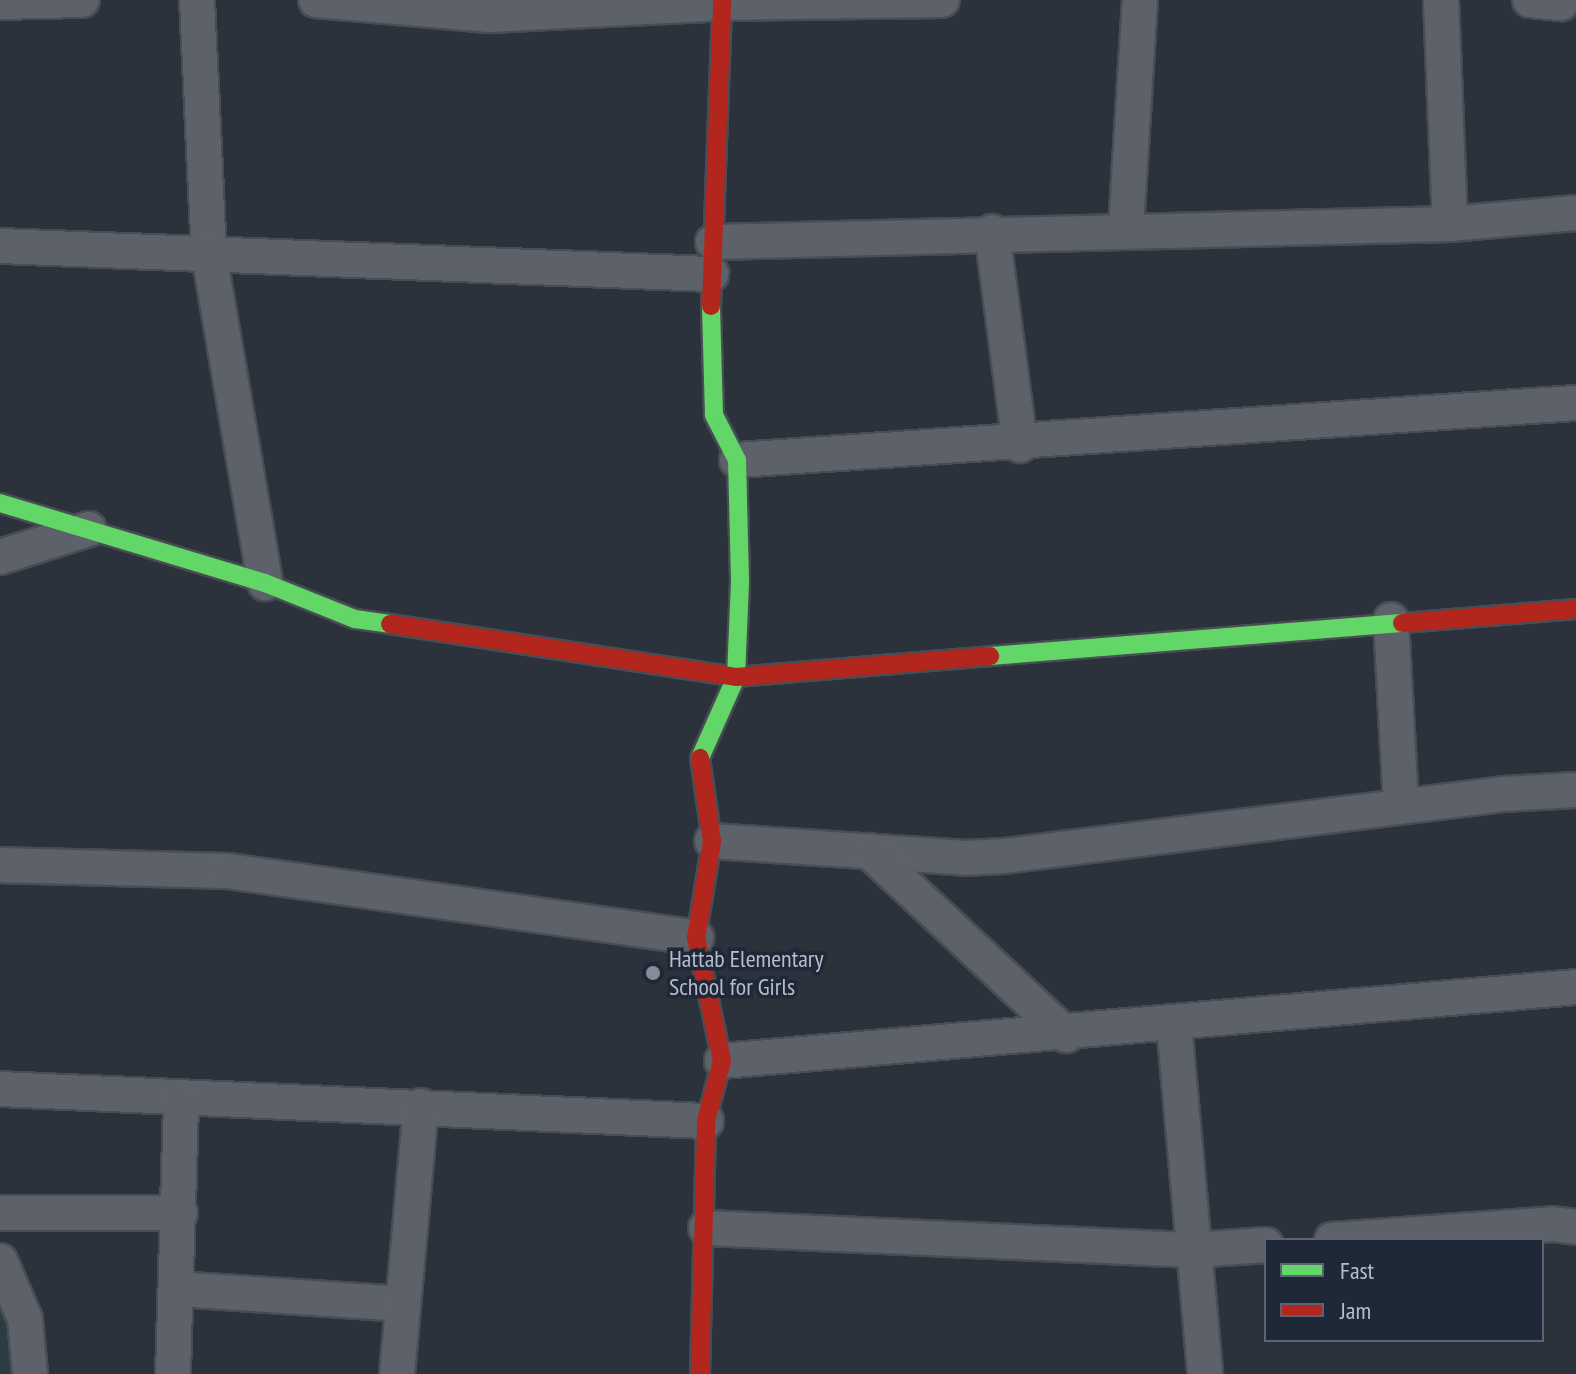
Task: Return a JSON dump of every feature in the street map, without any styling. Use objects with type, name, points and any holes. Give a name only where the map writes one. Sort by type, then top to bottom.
[{"type":"street","points":[[0,2],[82,0]]},
{"type":"street","points":[[197,0],[209,254],[265,583]]},
{"type":"street","points":[[316,0],[489,15],[722,2],[942,0]]},
{"type":"street","points":[[1126,228],[1140,0]]},
{"type":"street","points":[[1441,0],[1450,224]]},
{"type":"street","points":[[700,1374],[706,1228],[706,1121],[722,1061],[696,938],[712,841],[700,757],[736,677],[737,460],[714,415],[712,258],[722,2]]},
{"type":"street","points":[[0,246],[209,254],[712,258],[992,232],[1450,224],[1576,213]]},
{"type":"street","points":[[992,232],[1020,445]]},
{"type":"street","points":[[737,460],[1020,445],[1576,403]]},
{"type":"street","points":[[0,503],[265,583],[355,619],[436,635],[736,677],[1391,620],[1576,609]]},
{"type":"street","points":[[0,557],[89,529]]},
{"type":"street","points":[[1391,620],[1401,806]]},
{"type":"street","points":[[712,841],[1004,856],[1401,806],[1576,790]]},
{"type":"street","points":[[869,851],[1066,1035]]},
{"type":"street","points":[[0,865],[228,871],[696,938]]},
{"type":"street","points":[[722,1061],[1066,1035],[1576,987]]},
{"type":"street","points":[[1174,1024],[1205,1374]]},
{"type":"street","points":[[0,1089],[181,1100],[421,1106],[706,1121]]},
{"type":"street","points":[[173,1374],[181,1100]]},
{"type":"street","points":[[397,1374],[421,1106]]},
{"type":"street","points":[[0,1213],[180,1213]]},
{"type":"street","points":[[1360,1238],[1553,1224],[1576,1227]]},
{"type":"street","points":[[706,1228],[1194,1250],[1264,1245]]},
{"type":"street","points":[[0,1261],[25,1319],[30,1374]]},
{"type":"street","points":[[177,1289],[401,1304]]},
{"type":"green space","points":[[0,1301],[14,1326],[14,1374],[0,1374]]},
{"type":"traffic: fast","points":[[700,758],[736,677],[740,581],[737,460],[714,415],[711,306]]},
{"type":"traffic: fast","points":[[0,503],[265,583],[355,619],[390,624]]},
{"type":"traffic: fast","points":[[990,656],[1402,623]]},
{"type":"traffic: jam","points":[[711,306],[722,0]]},
{"type":"traffic: jam","points":[[1402,623],[1576,609]]},
{"type":"traffic: jam","points":[[390,624],[736,677],[990,656]]},
{"type":"traffic: jam","points":[[700,758],[712,841],[696,938],[722,1061],[706,1121],[700,1374]]},
{"type":"place","name":"Hattab Elementary School for Girls","points":[[653,973]]}]
